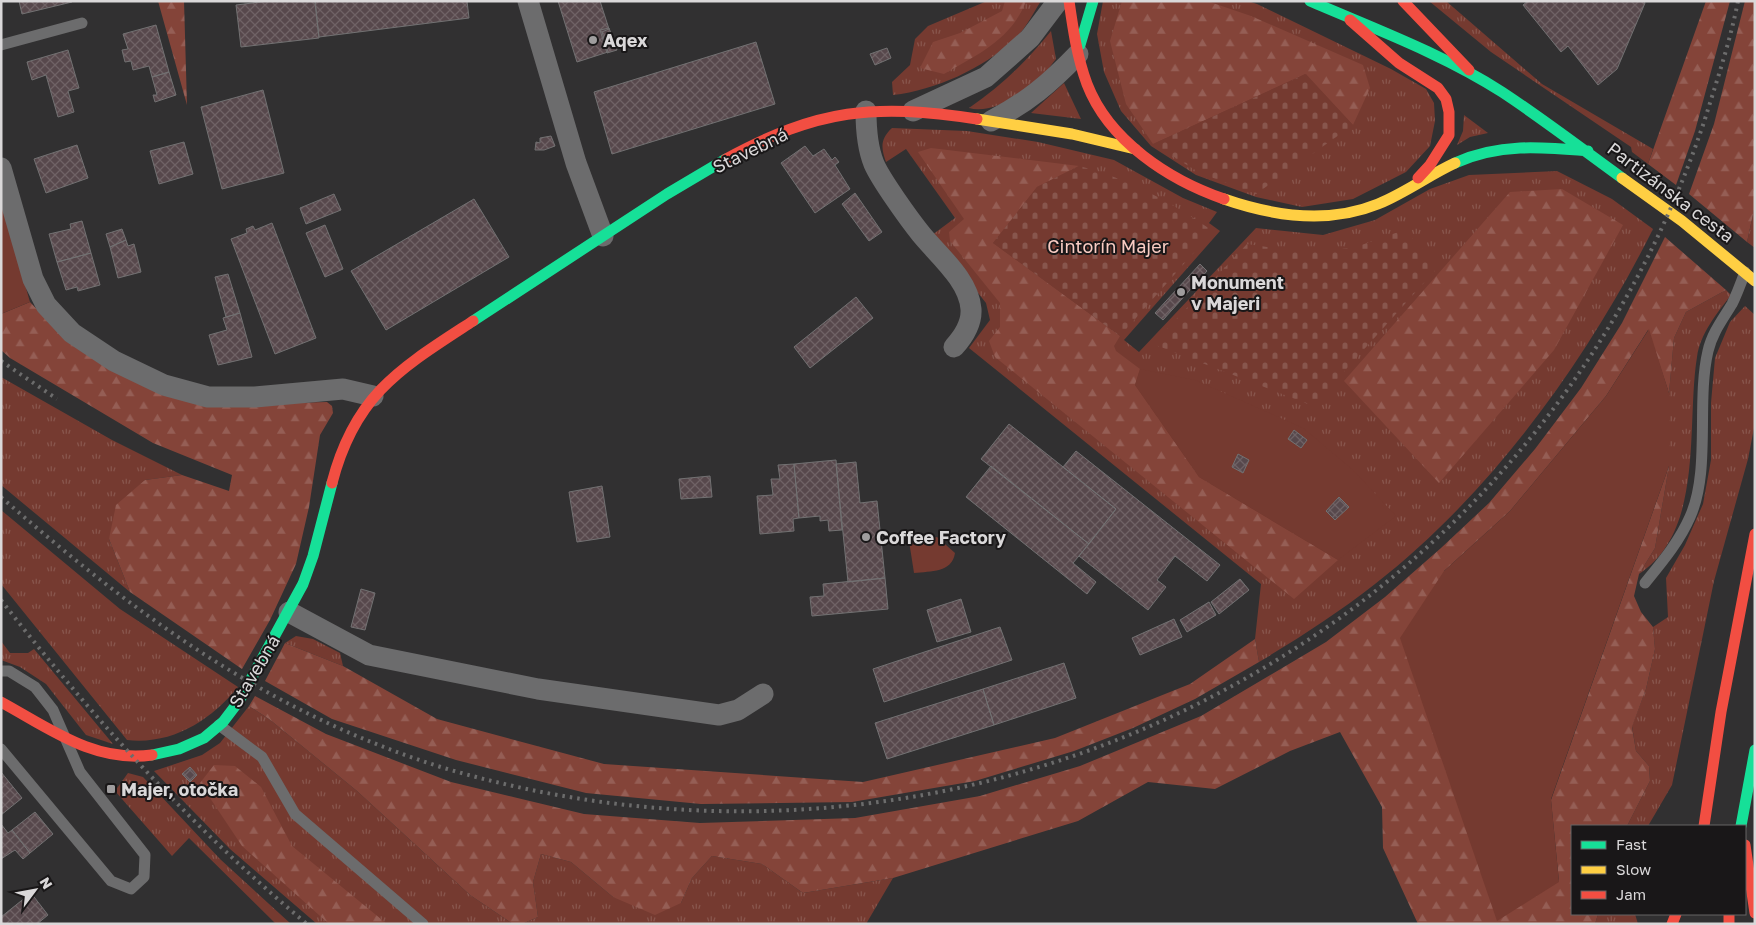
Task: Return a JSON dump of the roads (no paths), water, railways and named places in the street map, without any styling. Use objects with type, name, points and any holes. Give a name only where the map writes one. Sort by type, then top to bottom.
[{"type":"main road","name":"Partizánska cesta","points":[[1069,1],[1078,54],[1085,79],[1099,109],[1119,134],[1135,149],[1166,171],[1207,192],[1245,206],[1279,214],[1312,218],[1347,213],[1380,203],[1470,156],[1518,146],[1588,151]]},
{"type":"main road","points":[[1078,54],[1092,1]]},
{"type":"main road","points":[[1310,1],[1472,73]]},
{"type":"main road","name":"Partizánska cesta","points":[[1403,1],[1472,73],[1523,105],[1622,175],[1747,274]]},
{"type":"main road","name":"Partizánska cesta","points":[[1346,17],[1399,63],[1438,88],[1446,99],[1450,112],[1449,135],[1430,165],[1412,185]]},
{"type":"main road","name":"Stavebná","points":[[1,702],[90,750],[112,755],[133,757],[175,750],[198,741],[214,731],[242,698],[289,612],[306,576],[339,456],[356,420],[373,396],[403,369],[441,342],[676,188],[731,157],[779,134],[823,117],[866,111],[913,111],[992,121],[1096,137],[1135,149]]},
{"type":"main road","points":[[1704,825],[1721,712],[1755,534]]},
{"type":"main road","points":[[1742,825],[1755,750]]},
{"type":"main road","points":[[1746,852],[1755,913]]},
{"type":"street","points":[[528,1],[576,162],[603,236]]},
{"type":"street","name":"Stavebná","points":[[913,111],[986,77],[1030,38],[1058,1]]},
{"type":"street","points":[[992,121],[1047,86],[1078,54]]},
{"type":"street","points":[[866,111],[866,138],[874,165],[919,232],[961,282],[969,298],[971,310],[969,325],[954,346]]},
{"type":"street","points":[[1,168],[33,279],[46,305],[72,333],[114,361],[164,385],[208,397],[255,397],[342,389],[373,396]]},
{"type":"street","points":[[289,612],[370,655],[538,689],[719,715],[738,710],[763,694]]},
{"type":"lane","points":[[1,45],[82,23]]},
{"type":"lane","points":[[1645,583],[1672,550],[1690,516],[1698,487],[1704,376],[1708,350],[1716,327],[1747,274]]},
{"type":"lane","points":[[1,671],[9,671],[35,687],[53,710],[80,772],[145,855],[144,877],[131,889],[111,882],[1,749]]},
{"type":"lane","points":[[219,725],[262,757],[295,814],[423,924]]},
{"type":"railway","points":[[1,497],[103,582],[155,621],[208,657],[263,690],[320,720],[381,746],[444,768],[643,807],[840,807],[1030,770],[1208,699],[1369,596],[1509,464],[1623,304],[1705,119],[1727,46],[1738,1]]},
{"type":"railway","points":[[1,361],[57,399]]},
{"type":"railway","points":[[1,600],[71,687],[145,770],[224,850],[307,924]]},
{"type":"place","name":"Aqex","points":[[593,40]]},
{"type":"place","name":"Monument v Majeri","points":[[1181,292]]},
{"type":"place","name":"Coffee Factory","points":[[866,537]]},
{"type":"place","name":"Majer, otočka","points":[[111,789]]},
{"type":"park label","name":"Cintorín Majer","points":[[1108,246]]}]
